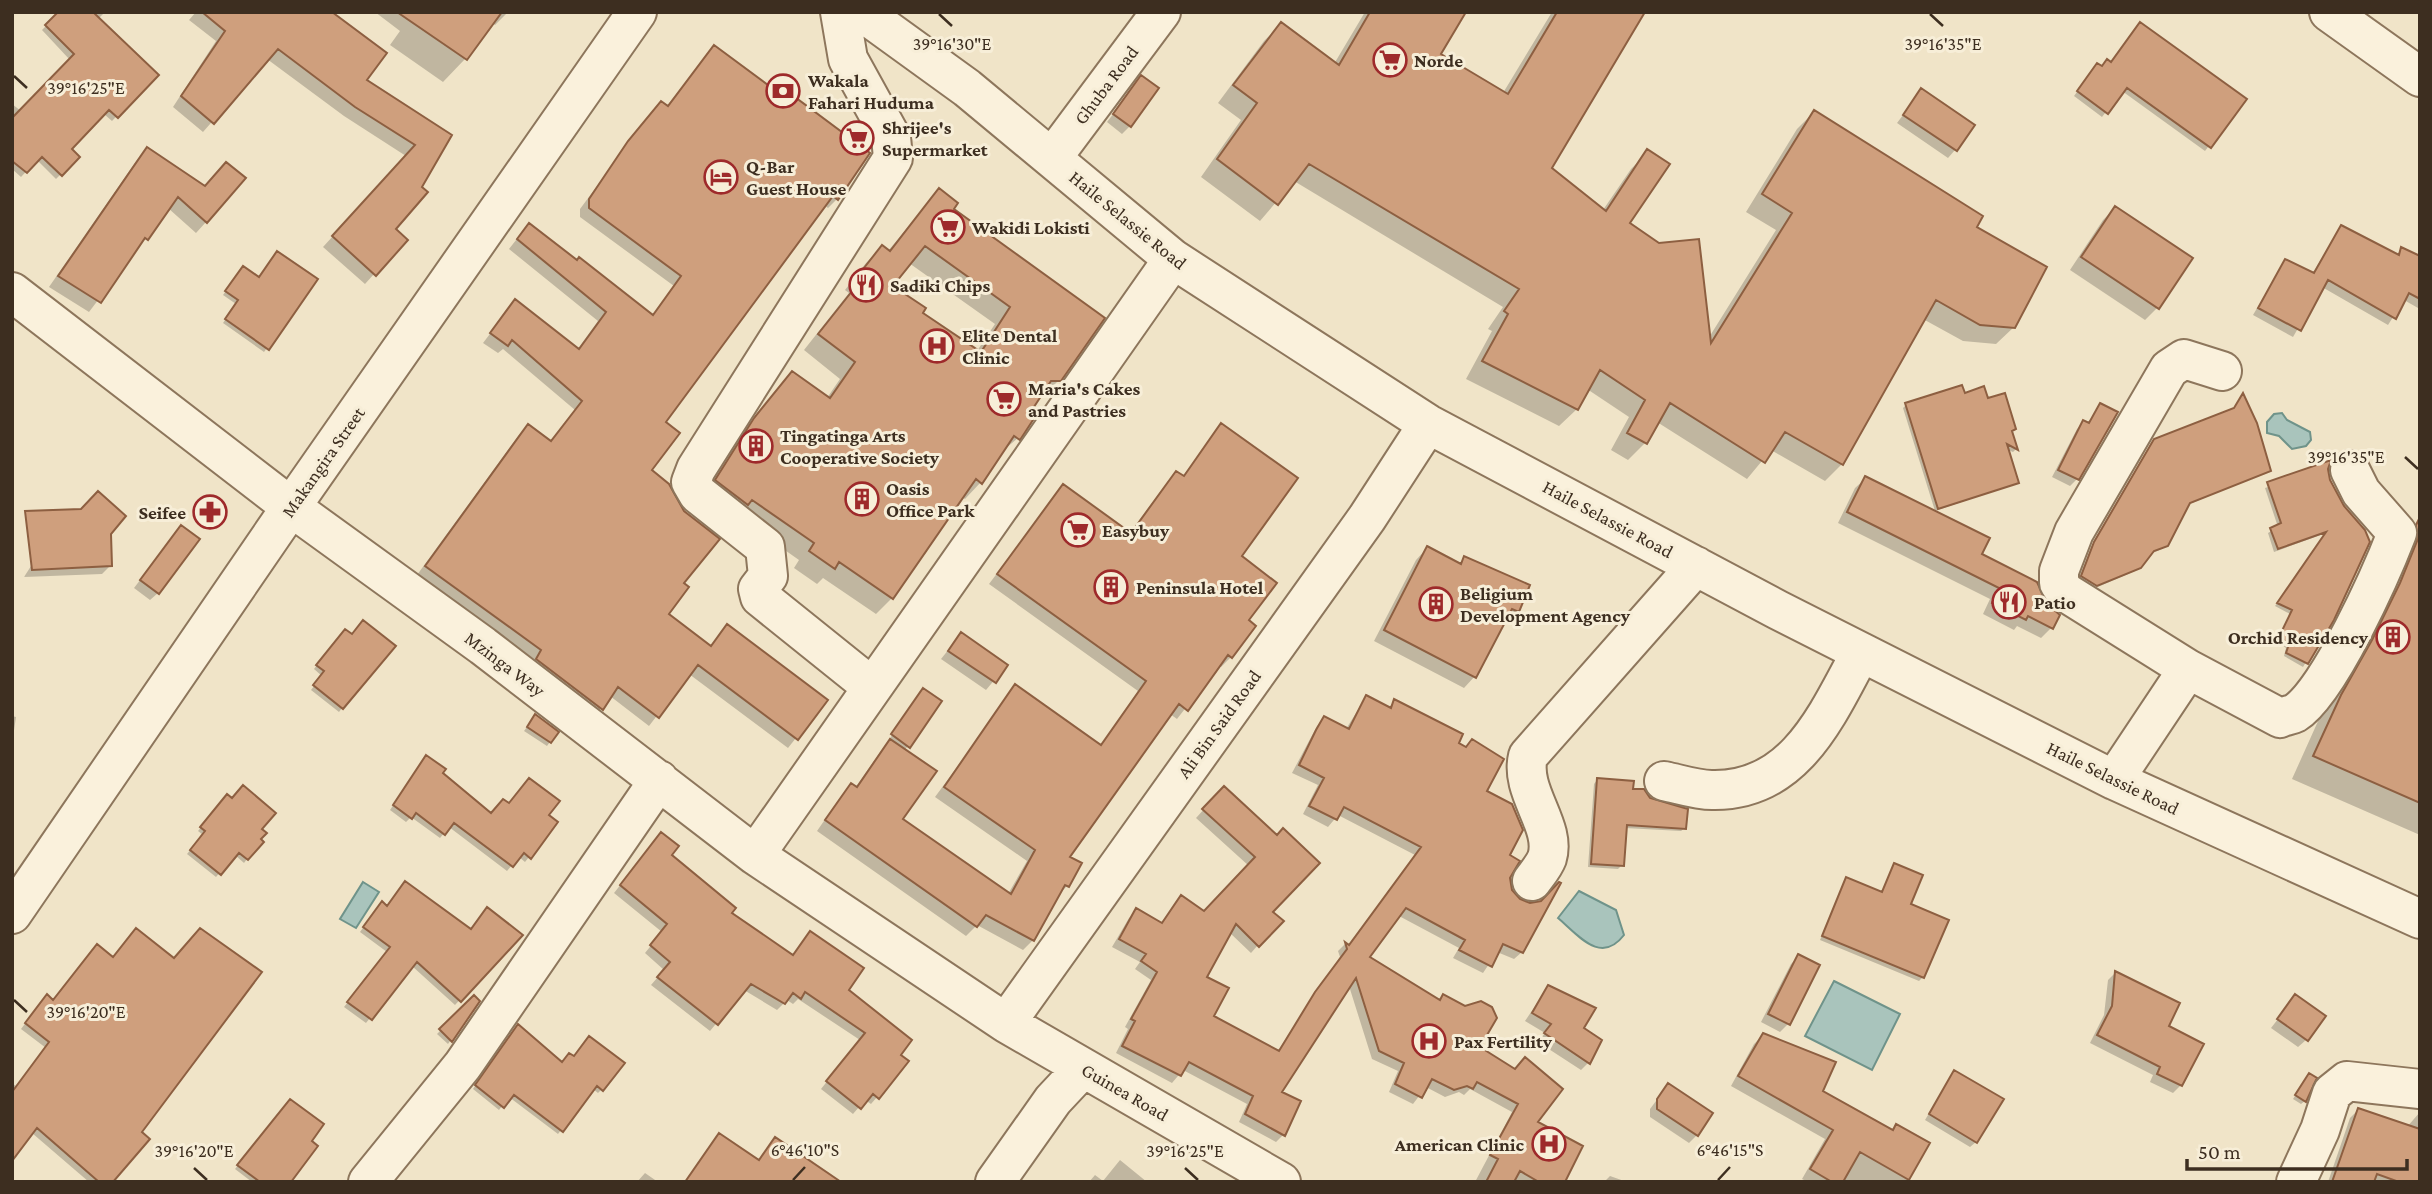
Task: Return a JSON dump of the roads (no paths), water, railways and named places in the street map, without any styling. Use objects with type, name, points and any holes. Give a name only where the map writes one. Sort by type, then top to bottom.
[{"type":"street","name":"Makangira Street","points":[[12,914],[291,507],[637,12]]},
{"type":"street","points":[[840,12],[848,59],[891,137],[893,158],[696,469],[691,482],[698,494],[765,547],[768,576],[758,589],[760,597],[873,687]]},
{"type":"street","name":"Haile Selassie Road","points":[[862,12],[967,88],[1173,258],[1428,424],[1861,652],[2113,780],[2420,919]]},
{"type":"street","name":"Ghuba Road","points":[[1052,158],[1161,12]]},
{"type":"street","points":[[2329,12],[2420,77]]},
{"type":"street","points":[[755,855],[1173,258]]},
{"type":"street","name":"Mzinga Way","points":[[12,292],[291,507],[483,646],[755,855],[1006,1023]]},
{"type":"street","points":[[2222,371],[2184,359],[2169,369],[2074,532],[2059,571],[2059,583],[2065,592],[2188,669],[2280,718],[2296,713],[2315,691],[2361,613],[2397,533],[2361,492],[2350,470]]},
{"type":"street","name":"Ali Bin Said Road","points":[[1006,1023],[1367,518],[1428,424]]},
{"type":"street","points":[[1532,881],[1547,857],[1547,838],[1527,783],[1528,756],[1696,566]]},
{"type":"street","points":[[1664,781],[1709,790],[1737,789],[1760,782],[1782,770],[1801,753],[1826,717],[1861,652]]},
{"type":"street","points":[[2113,780],[2188,669]]},
{"type":"street","points":[[368,1182],[463,1065],[659,780]]},
{"type":"street","name":"Guinea Road","points":[[1006,1023],[1282,1182]]},
{"type":"street","points":[[995,1182],[1053,1100],[1083,1068]]},
{"type":"street","points":[[2296,1182],[2320,1130],[2332,1093],[2347,1081],[2420,1089]]},
{"type":"water","points":[[2282,413],[2287,420],[2310,432],[2311,440],[2306,446],[2292,449],[2279,436],[2267,433],[2267,422],[2274,414]]},
{"type":"water","points":[[363,882],[379,892],[356,928],[340,919]]},
{"type":"water","points":[[1579,891],[1616,910],[1624,935],[1615,944],[1599,948],[1590,944],[1558,918]]},
{"type":"water","points":[[1834,981],[1900,1014],[1872,1070],[1805,1036]]},
{"type":"place","name":"Norde","points":[[1390,60]]},
{"type":"place","name":"Wakala Fahari Huduma","points":[[783,91]]},
{"type":"place","name":"Shrijee's Supermarket","points":[[857,138]]},
{"type":"place","name":"Q-Bar Guest House","points":[[721,177]]},
{"type":"place","name":"Wakidi Lokisti","points":[[948,227]]},
{"type":"place","name":"Sadiki Chips","points":[[866,285]]},
{"type":"place","name":"Elite Dental Clinic","points":[[937,346]]},
{"type":"place","name":"Maria's Cakes and Pastries","points":[[1004,399]]},
{"type":"place","name":"Tingatinga Arts Cooperative Society","points":[[756,446]]},
{"type":"place","name":"Oasis Office Park","points":[[862,499]]},
{"type":"place","name":"Seifee","points":[[210,512]]},
{"type":"place","name":"Easybuy","points":[[1078,530]]},
{"type":"place","name":"Peninsula Hotel","points":[[1111,587]]},
{"type":"place","name":"Patio","points":[[2009,602]]},
{"type":"place","name":"Beligium Development Agency","points":[[1436,604]]},
{"type":"place","name":"Orchid Residency","points":[[2393,637]]},
{"type":"place","name":"Pax Fertility","points":[[1429,1041]]},
{"type":"place","name":"American Clinic","points":[[1549,1144]]}]
